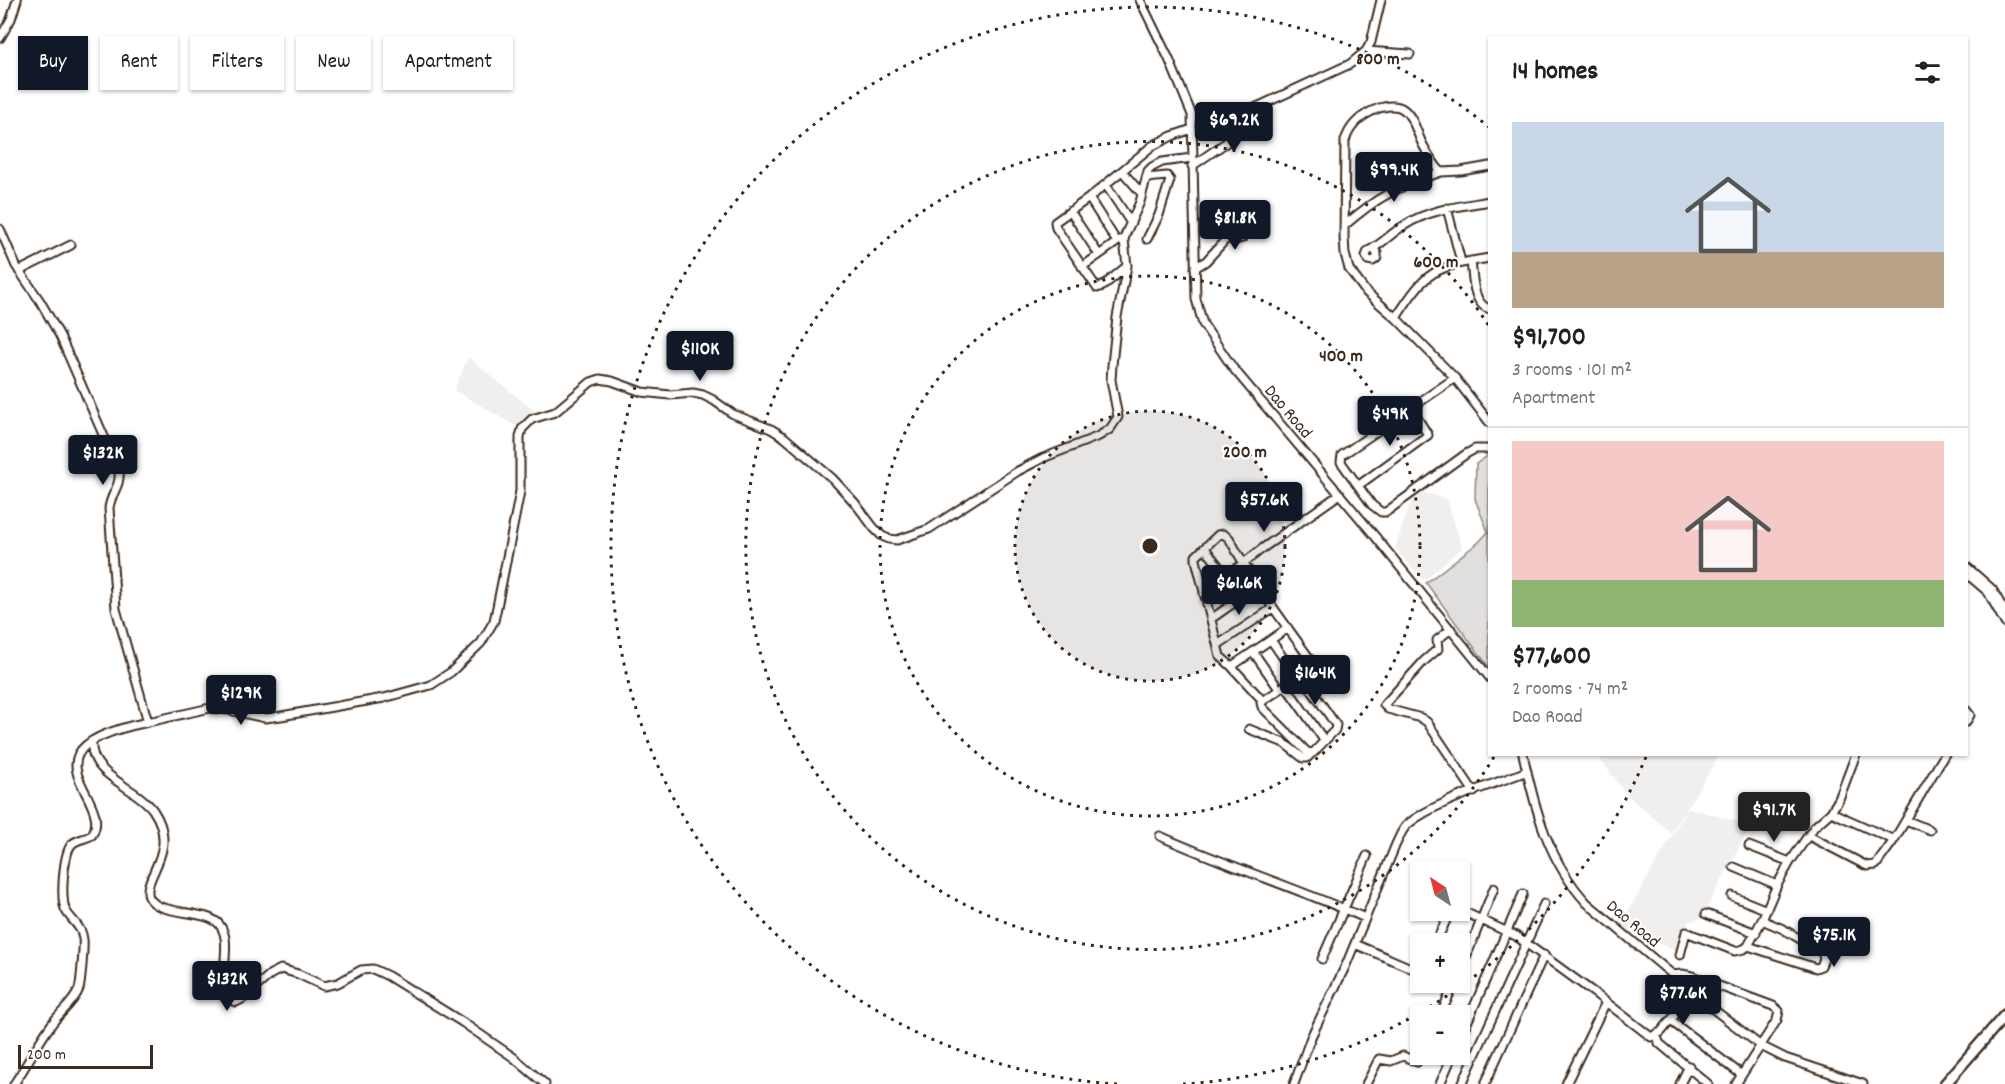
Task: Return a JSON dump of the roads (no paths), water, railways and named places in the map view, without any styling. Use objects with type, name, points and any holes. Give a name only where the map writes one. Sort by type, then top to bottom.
[{"type":"highway","points":[[1945,1084],[2005,1015]]},
{"type":"street","points":[[0,38],[11,19],[17,0]]},
{"type":"street","points":[[1140,0],[1169,58],[1192,115],[1226,115],[1251,110],[1350,64],[1366,51],[1381,0]]},
{"type":"street","points":[[1366,51],[1410,54]]},
{"type":"street","points":[[1441,172],[1430,158],[1414,125],[1403,109],[1385,107],[1365,114],[1351,127],[1345,141],[1345,254],[1352,276],[1455,378],[1488,420]]},
{"type":"street","name":"Dao Road","points":[[1192,115],[1198,314],[1210,337],[1233,368],[1340,494],[1488,675]]},
{"type":"street","points":[[1082,267],[1125,236],[1142,194],[1148,171],[1156,164],[1192,162],[1227,142],[1229,135],[1226,115]]},
{"type":"street","points":[[1127,266],[1099,289],[1054,225],[1056,220],[1089,198],[1162,140],[1192,129]]},
{"type":"street","points":[[1344,226],[1369,204],[1387,193],[1441,172],[1488,166]]},
{"type":"street","points":[[1122,171],[1142,194]]},
{"type":"street","points":[[1146,178],[1167,176],[1170,180],[1159,215],[1147,239]]},
{"type":"street","points":[[1106,185],[1131,223]]},
{"type":"street","points":[[1089,198],[1118,242]]},
{"type":"street","points":[[1374,250],[1395,231],[1413,220],[1447,208],[1488,201]]},
{"type":"street","points":[[1447,208],[1461,262]]},
{"type":"street","points":[[1070,211],[1099,255]]},
{"type":"street","points":[[1195,268],[1209,258],[1228,237],[1242,238],[1260,218]]},
{"type":"street","points":[[0,229],[19,271],[60,336],[119,471],[120,483],[111,495],[109,508],[114,595],[118,622],[148,722]]},
{"type":"street","points":[[14,1084],[39,1042],[52,1023],[74,999],[79,988],[84,941],[79,928],[67,912],[62,896],[69,847],[93,835],[97,824],[79,781],[76,761],[83,748],[92,741],[111,731],[210,708],[265,718],[330,709],[421,688],[440,680],[481,643],[494,621],[520,491],[519,463],[522,429],[532,419],[555,412],[583,387],[600,379],[642,392],[670,395],[693,393],[713,400],[733,414],[771,429],[784,437],[845,491],[882,536],[897,540],[929,529],[1018,471],[1043,458],[1099,436],[1116,423],[1118,412],[1112,387],[1112,365],[1117,317],[1127,266],[1125,236]]},
{"type":"street","points":[[19,271],[71,245]]},
{"type":"street","points":[[1396,318],[1412,294],[1428,276],[1441,268],[1461,262],[1488,258]]},
{"type":"street","points":[[1471,261],[1477,296],[1482,305],[1488,308]]},
{"type":"street","points":[[1455,378],[1340,458],[1341,462],[1376,509],[1386,512],[1466,454],[1475,449],[1488,449]]},
{"type":"street","points":[[1359,485],[1428,435],[1411,408]]},
{"type":"street","points":[[1204,594],[1263,548],[1340,494]]},
{"type":"street","points":[[1263,701],[1218,652],[1218,644],[1196,557],[1218,535],[1223,534],[1228,537],[1258,586],[1312,662],[1310,668],[1261,703],[1311,754]]},
{"type":"street","points":[[1205,548],[1227,577]]},
{"type":"street","points":[[1968,568],[1992,589],[2005,612]]},
{"type":"street","points":[[1968,575],[1988,592],[2005,623]]},
{"type":"street","points":[[1211,619],[1258,586]]},
{"type":"street","points":[[1218,644],[1273,608]]},
{"type":"street","points":[[1232,666],[1288,628]]},
{"type":"street","points":[[1451,629],[1437,640],[1438,649],[1420,665],[1384,705],[1388,709],[1421,718],[1427,722],[1474,792]]},
{"type":"street","points":[[1249,729],[1284,743],[1303,758],[1307,758],[1335,730],[1336,725],[1271,640]]},
{"type":"street","points":[[1254,652],[1324,740]]},
{"type":"street","points":[[92,741],[93,754],[98,765],[142,798],[152,808],[159,822],[163,850],[150,884],[148,892],[150,899],[158,906],[212,919],[222,929],[225,939],[225,987],[230,1000],[236,1002],[242,999],[271,974],[281,969],[324,986],[338,984],[361,970],[373,969],[462,1022],[513,1057],[545,1084]]},
{"type":"street","name":"Dao Road","points":[[1523,756],[1544,833],[1558,864],[1582,898],[1693,993],[1761,1046],[1785,1058],[1863,1084]]},
{"type":"street","points":[[1680,955],[1686,932],[1735,951],[1748,946],[1790,862],[1816,825],[1831,812],[1846,785],[1855,756]]},
{"type":"street","points":[[1809,836],[1872,867],[1877,864],[1894,840],[1944,756]]},
{"type":"street","points":[[1294,1084],[1311,1037],[1340,979],[1405,827],[1419,817],[1527,771]]},
{"type":"street","points":[[1831,812],[1894,840]]},
{"type":"street","points":[[1906,820],[1930,830]]},
{"type":"street","points":[[1160,836],[1216,861],[1245,870],[1365,918]]},
{"type":"street","points":[[1749,846],[1790,862]]},
{"type":"street","points":[[1322,959],[1367,856]]},
{"type":"street","points":[[1734,867],[1777,885]]},
{"type":"street","points":[[1470,948],[1494,888]]},
{"type":"street","points":[[1470,1016],[1523,894]]},
{"type":"street","points":[[1732,896],[1767,910]]},
{"type":"street","points":[[1462,1084],[1544,904]]},
{"type":"street","points":[[1706,914],[1756,933]]},
{"type":"street","points":[[1470,915],[1508,931],[1544,955],[1649,1036],[1657,1035],[1693,993]]},
{"type":"street","points":[[1748,946],[1816,968],[1821,966],[1824,959],[1822,952],[1783,929],[1762,920]]},
{"type":"street","points":[[1354,944],[1410,968]]},
{"type":"street","points":[[1485,1084],[1544,955]]},
{"type":"street","points":[[1672,975],[1692,976],[1779,1011],[1777,1020],[1736,1084]]},
{"type":"street","points":[[1566,1084],[1606,1002]]},
{"type":"street","points":[[1671,1021],[1742,1075]]},
{"type":"street","points":[[1657,1035],[1659,1043],[1708,1084]]},
{"type":"street","points":[[1366,1084],[1379,1059],[1391,1061],[1405,1056],[1410,1058]]},
{"type":"street","points":[[1440,1084],[1448,1065]]},
{"type":"street","points":[[1680,1084],[1689,1066]]}]
